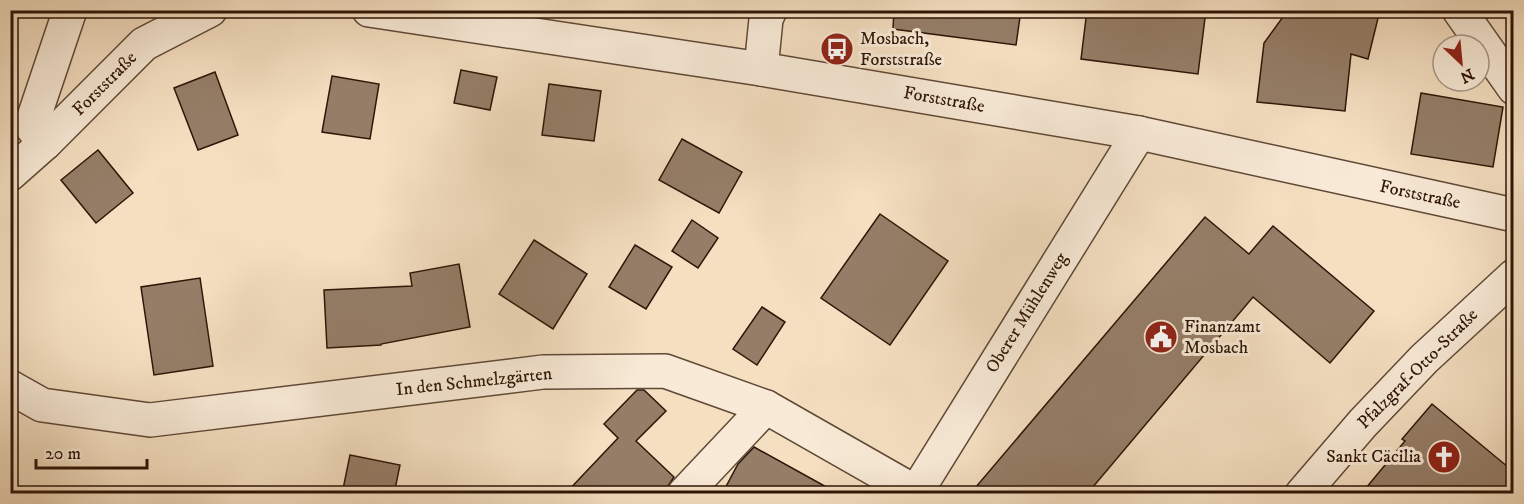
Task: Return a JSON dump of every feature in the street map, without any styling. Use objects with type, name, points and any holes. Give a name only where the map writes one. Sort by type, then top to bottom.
[{"type":"street","points":[[45,143],[31,126],[70,10]]},
{"type":"street","name":"Forststraße","points":[[10,174],[45,143],[144,44],[210,10]]},
{"type":"street","name":"Forststraße","points":[[369,10],[527,22],[761,69],[1139,133],[1514,215]]},
{"type":"street","points":[[761,69],[766,19],[770,10]]},
{"type":"street","points":[[1459,10],[1514,88]]},
{"type":"street","name":"Oberer Mühlenweg","points":[[915,493],[1139,133]]},
{"type":"street","name":"Pfalzgraf-Otto-Straße","points":[[1302,494],[1363,423],[1424,359],[1514,276]]},
{"type":"street","name":"In den Schmelzgärten","points":[[10,387],[42,405],[150,420],[543,372],[665,371],[766,407],[915,493]]},
{"type":"street","points":[[684,494],[766,407]]},
{"type":"building","points":[[894,10],[1021,10],[1016,45],[893,29]]},
{"type":"building","points":[[1087,10],[1206,10],[1198,74],[1081,59]]},
{"type":"building","points":[[1288,10],[1380,10],[1368,59],[1351,54],[1345,111],[1257,102],[1264,43]]},
{"type":"building","points":[[461,70],[497,77],[490,110],[454,103]]},
{"type":"building","points":[[215,72],[238,135],[198,150],[174,88]]},
{"type":"building","points":[[332,76],[379,84],[370,139],[322,132]]},
{"type":"building","points":[[549,84],[601,91],[594,141],[542,135]]},
{"type":"building","points":[[1421,93],[1503,107],[1493,167],[1411,154]]},
{"type":"building","points":[[682,139],[742,172],[719,213],[659,180]]},
{"type":"building","points":[[98,150],[133,193],[96,223],[61,180]]},
{"type":"building","points":[[880,214],[948,261],[890,345],[821,298]]},
{"type":"building","name":"Finanzamt Mosbach","points":[[1205,217],[1249,254],[1273,226],[1374,311],[1330,363],[1253,297],[1087,494],[970,494]]},
{"type":"building","points":[[692,220],[718,238],[698,268],[672,251]]},
{"type":"building","points":[[534,240],[587,274],[553,329],[499,294]]},
{"type":"building","points":[[635,245],[672,267],[646,309],[609,287]]},
{"type":"building","points":[[459,264],[470,327],[381,345],[327,348],[324,290],[412,286],[410,273]]},
{"type":"building","points":[[200,278],[213,366],[154,375],[141,287]]},
{"type":"building","points":[[762,307],[785,322],[757,365],[733,349]]},
{"type":"building","points":[[637,390],[644,390],[666,411],[636,441],[674,477],[666,489],[666,494],[565,494],[618,438],[604,424]]},
{"type":"building","name":"Sankt Cäcilia","points":[[1432,404],[1514,472],[1514,477],[1499,494],[1361,494],[1405,441],[1402,439]]},
{"type":"building","points":[[754,447],[839,494],[722,494],[738,464]]},
{"type":"building","points":[[350,455],[400,465],[394,494],[342,494]]},
{"type":"place","name":"Mosbach, Forststraße","points":[[837,49]]},
{"type":"place","name":"Finanzamt Mosbach","points":[[1161,337]]},
{"type":"place","name":"Sankt Cäcilia","points":[[1444,457]]}]
